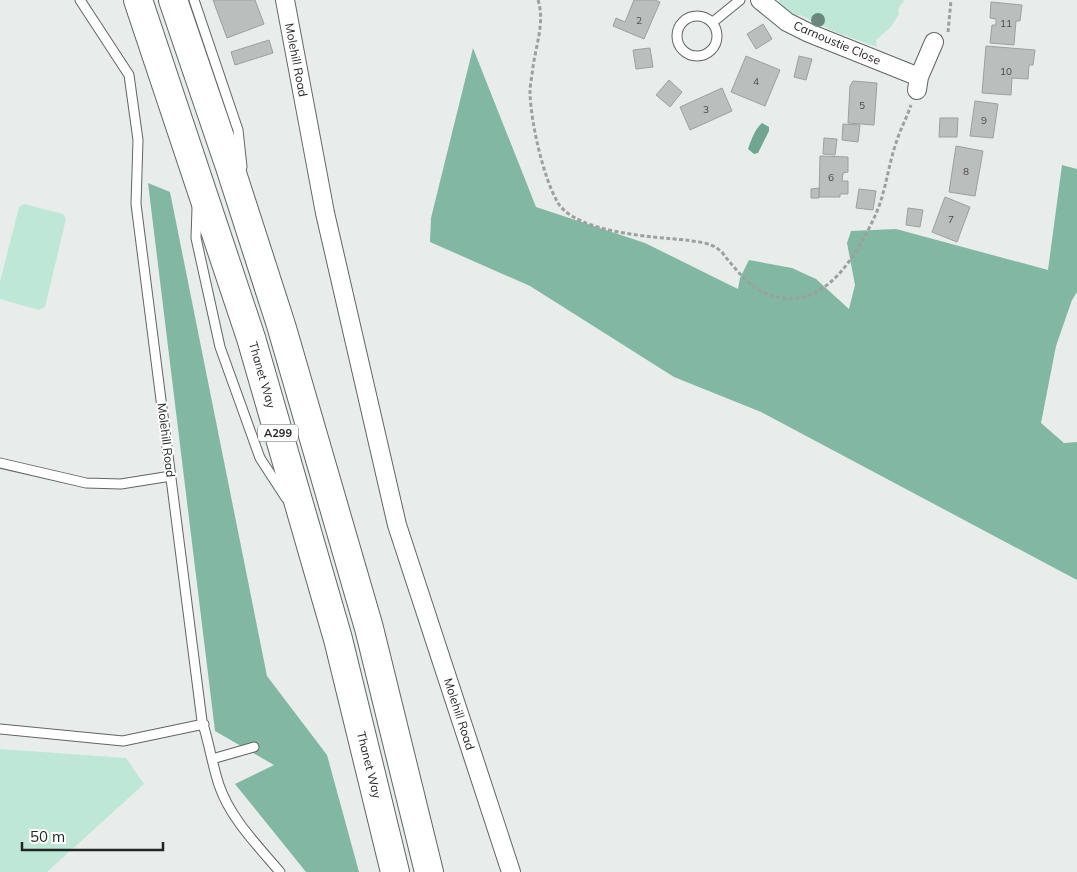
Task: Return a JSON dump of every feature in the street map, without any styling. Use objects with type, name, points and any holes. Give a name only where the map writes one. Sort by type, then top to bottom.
[{"type":"highway","name":"Thanet Way","points":[[138,0],[251,338],[338,638],[395,872]]},
{"type":"highway","name":"A299","points":[[173,0],[281,325],[369,628],[429,872]]},
{"type":"street","name":"Molehill Road","points":[[284,0],[325,212],[397,525],[511,872]]},
{"type":"street","name":"Carnoustie Close","points":[[760,0],[787,22],[918,83]]},
{"type":"street","points":[[918,83],[934,42]]},
{"type":"lane","name":"Molehill Road","points":[[80,0],[129,75],[138,140],[136,204],[204,724],[212,759],[219,785],[228,805],[253,840],[280,872]]},
{"type":"lane","points":[[194,0],[238,130],[249,226]]},
{"type":"lane","points":[[713,22],[740,0]]},
{"type":"lane","points":[[700,16],[713,22],[718,34],[713,49],[703,56],[689,55],[681,49],[677,33],[682,23],[688,17],[700,16]]},
{"type":"lane","points":[[0,463],[86,483],[121,484],[171,476]]},
{"type":"lane","points":[[0,729],[124,741],[204,724]]},
{"type":"lane","points":[[212,759],[254,747]]},
{"type":"path","points":[[538,0],[541,9],[539,36],[530,93],[544,170],[559,204],[575,218],[598,228],[640,236],[708,244],[719,249],[749,283],[763,292],[784,298],[799,299],[825,288],[833,282],[855,251],[875,216],[897,140],[918,83]]},
{"type":"path","points":[[934,42],[944,45],[950,27],[951,0]]},
{"type":"shaded area","points":[[779,0],[903,0],[904,2],[899,7],[899,14],[891,27],[876,40],[877,47],[835,32],[800,15],[790,16],[780,9]]},
{"type":"shaded area","points":[[473,48],[536,207],[645,243],[738,289],[740,278],[749,260],[792,268],[816,279],[849,309],[855,285],[847,243],[851,231],[896,229],[1048,270],[1062,165],[1077,169],[1077,292],[1072,300],[1056,346],[1041,423],[1064,443],[1077,442],[1077,580],[761,412],[674,377],[530,286],[430,242],[431,218]]},
{"type":"shaded area","points":[[762,123],[769,127],[769,131],[758,153],[754,154],[748,149],[755,131]]},
{"type":"shaded area","points":[[148,183],[170,192],[267,676],[327,755],[359,872],[306,872],[235,784],[274,765],[215,731]]},
{"type":"shaded area","points":[[24,204],[63,214],[66,219],[45,307],[39,310],[0,299],[0,282],[19,207]]},
{"type":"shaded area","points":[[0,749],[126,758],[144,784],[47,872],[0,872]]},
{"type":"building","points":[[213,0],[255,0],[264,24],[227,38]]},
{"type":"building","points":[[634,0],[655,0],[660,2],[644,39],[613,26],[616,18],[625,22]]},
{"type":"building","points":[[991,2],[1022,5],[1020,21],[1016,21],[1014,45],[990,43],[992,25],[996,25],[996,19],[990,18]]},
{"type":"building","points":[[763,24],[772,39],[756,49],[747,34]]},
{"type":"building","points":[[269,40],[273,53],[235,65],[231,52]]},
{"type":"building","points":[[986,46],[1035,50],[1033,65],[1029,65],[1028,79],[1012,78],[1011,95],[982,93]]},
{"type":"building","points":[[650,48],[653,67],[636,69],[633,50]]},
{"type":"building","points":[[746,56],[780,70],[765,106],[731,92]]},
{"type":"building","points":[[799,56],[812,59],[806,80],[794,77]]},
{"type":"building","points":[[669,80],[682,92],[670,107],[656,95]]},
{"type":"building","points":[[853,81],[877,83],[874,125],[848,123],[850,86]]},
{"type":"building","points":[[722,88],[732,111],[690,130],[680,107]]},
{"type":"building","points":[[975,101],[998,104],[993,138],[970,136]]},
{"type":"building","points":[[940,118],[958,118],[957,137],[939,137]]},
{"type":"building","points":[[843,124],[860,125],[858,142],[842,140]]},
{"type":"building","points":[[824,138],[837,139],[835,155],[823,154]]},
{"type":"building","points":[[956,146],[983,151],[975,196],[949,192]]},
{"type":"building","points":[[820,156],[848,157],[848,172],[843,173],[842,181],[848,181],[848,194],[840,194],[840,197],[819,197]]},
{"type":"building","points":[[819,188],[819,198],[811,198],[811,189]]},
{"type":"building","points":[[859,189],[876,191],[873,210],[856,208]]},
{"type":"building","points":[[945,197],[970,207],[957,242],[932,232]]},
{"type":"building","points":[[908,208],[923,210],[920,227],[906,225]]}]
